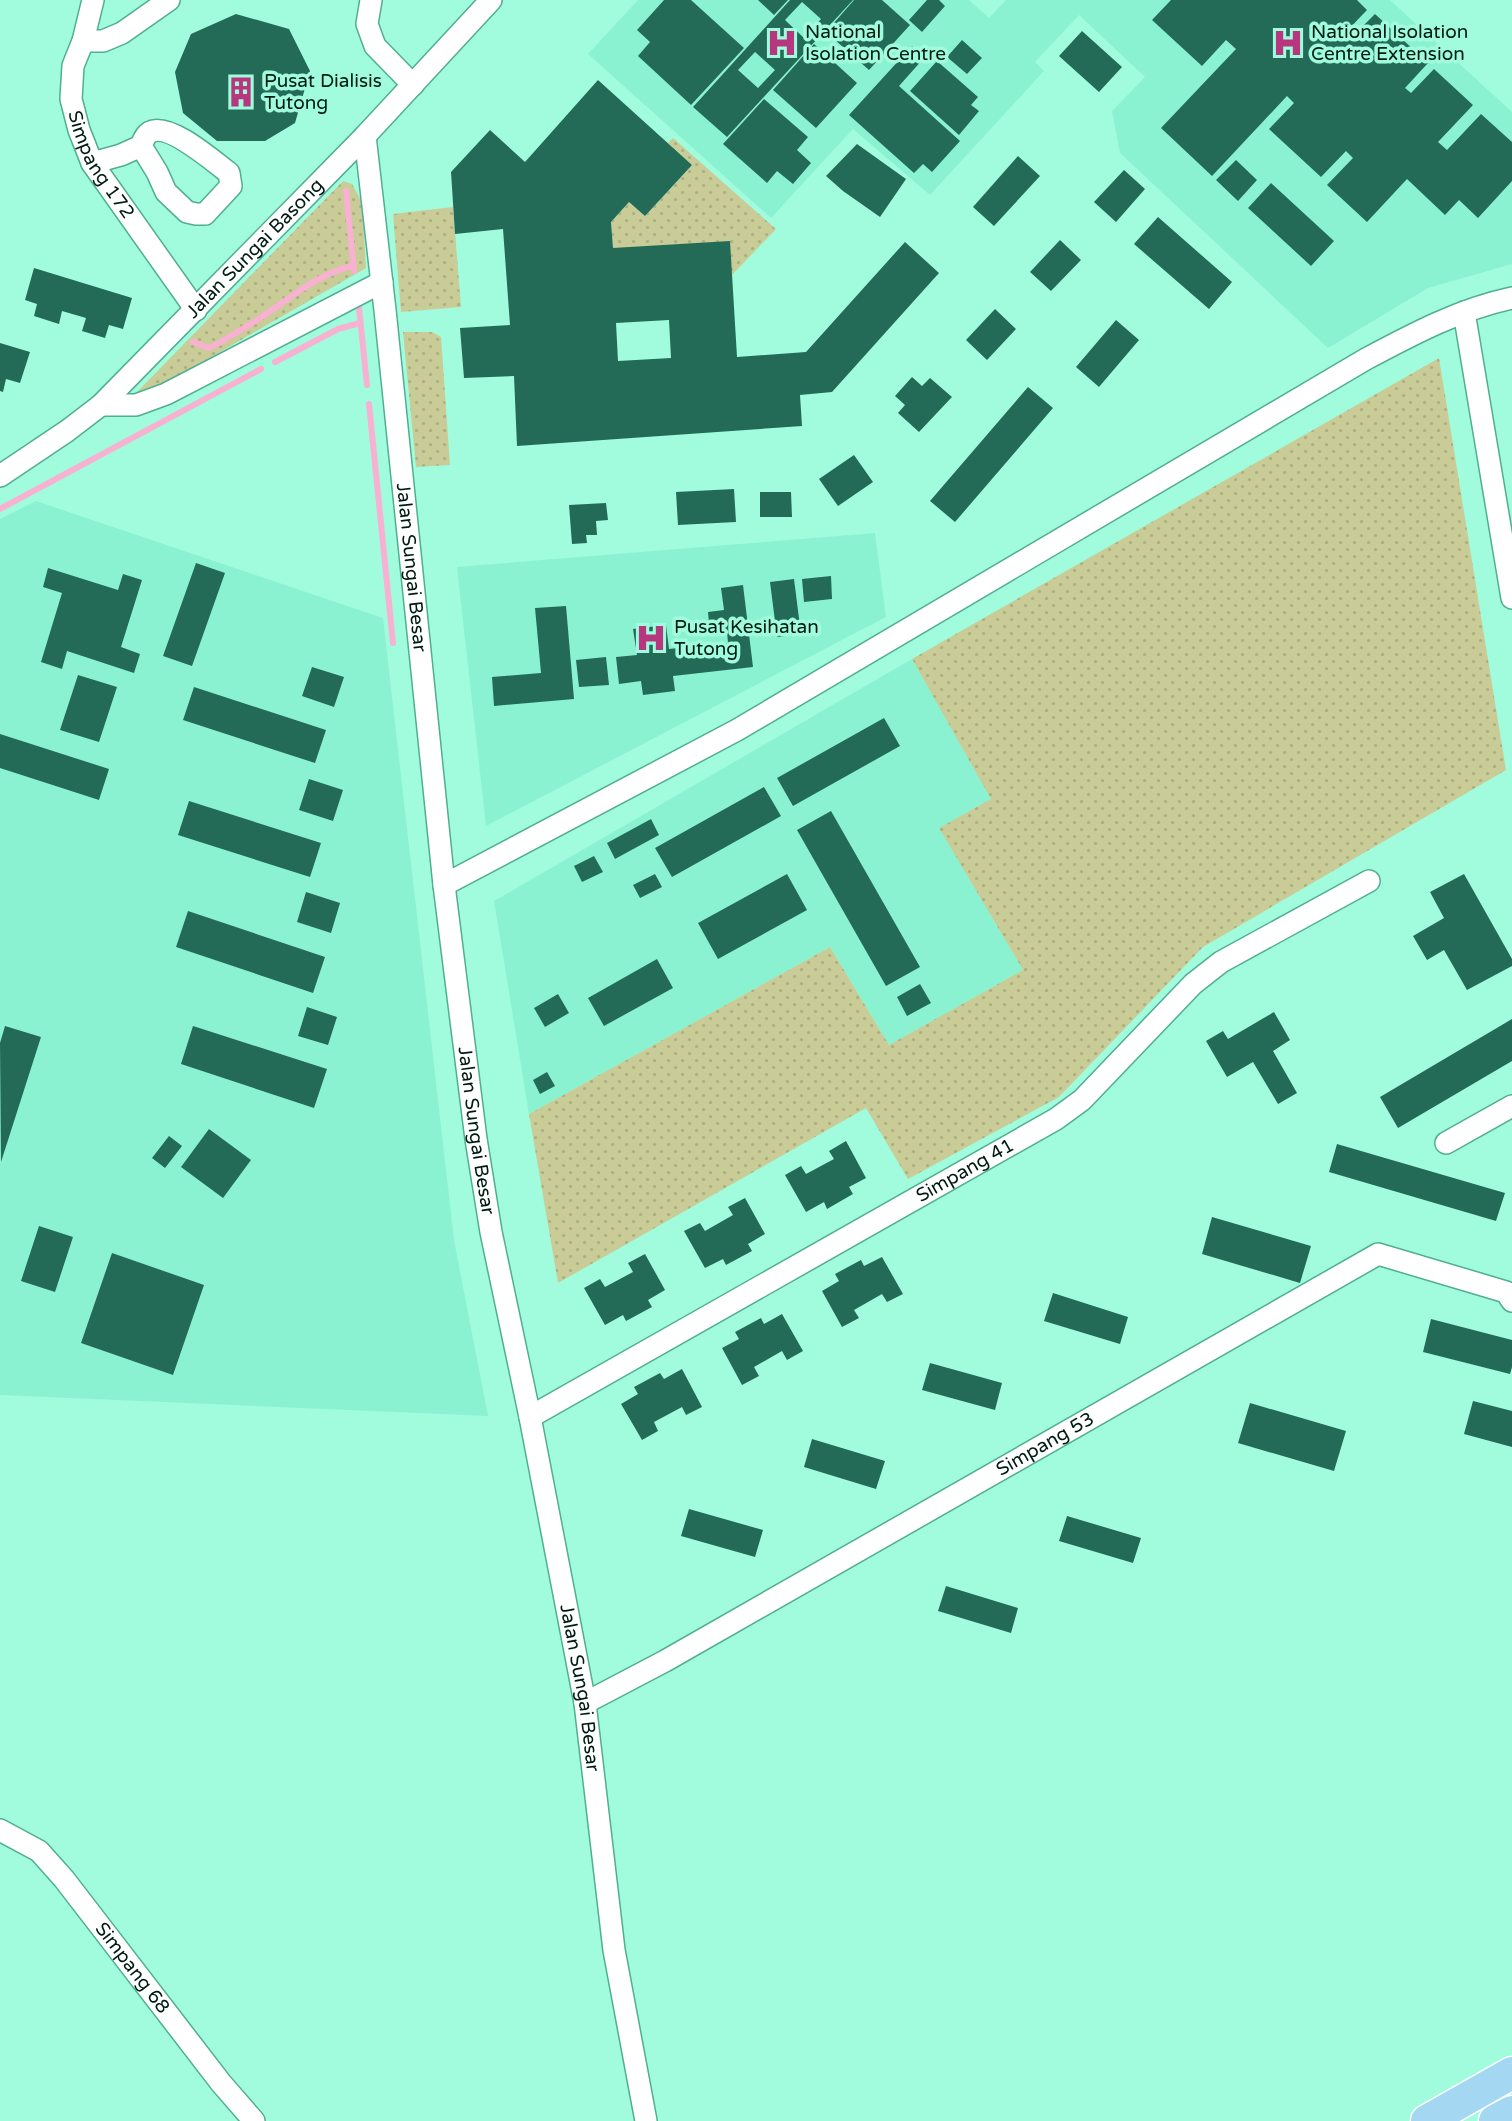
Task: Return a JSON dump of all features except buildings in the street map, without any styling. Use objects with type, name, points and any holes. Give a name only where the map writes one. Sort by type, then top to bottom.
[{"type":"highway","points":[[1427,2121],[1512,2073]]},
{"type":"highway","points":[[1495,2121],[1512,2112]]},
{"type":"street","name":"Simpang 172","points":[[93,0],[83,41],[73,66],[71,99],[79,130],[92,163],[195,310]]},
{"type":"street","points":[[83,41],[103,41],[122,33],[169,0]]},
{"type":"street","points":[[371,0],[367,24],[375,46],[413,85]]},
{"type":"street","name":"Jalan Sungai Basong","points":[[0,476],[101,405],[365,136],[491,0]]},
{"type":"street","name":"Jalan Sungai Besar","points":[[365,136],[444,885],[476,1139],[489,1219],[585,1703],[614,1950],[641,2120]]},
{"type":"street","points":[[92,163],[141,146]]},
{"type":"street","points":[[101,405],[136,405],[166,394],[382,282]]},
{"type":"street","points":[[444,885],[737,730],[1366,359],[1429,326],[1512,298]]},
{"type":"street","points":[[1464,312],[1512,598]]},
{"type":"street","name":"Simpang 41","points":[[530,1417],[1056,1119],[1082,1100],[1193,984],[1222,962],[1369,881]]},
{"type":"street","points":[[1446,1143],[1509,1116]]},
{"type":"street","name":"Simpang 53","points":[[585,1703],[689,1647],[1378,1254],[1506,1292],[1512,1301]]},
{"type":"street","name":"Simpang 68","points":[[0,1830],[39,1851],[64,1879],[221,2083],[254,2121]]},
{"type":"shaded area","points":[[638,0],[969,0],[989,18],[1006,0],[1390,0],[1512,112],[1512,264],[1428,288],[1328,348],[1120,153],[1112,111],[1145,77],[1079,15],[1035,62],[1044,71],[930,195],[853,129],[771,218],[588,54]]},
{"type":"shaded area","points":[[673,138],[776,229],[732,275],[613,248],[611,222],[629,202],[645,216],[692,165],[668,143]]},
{"type":"shaded area","points":[[343,181],[352,184],[362,202],[366,268],[147,394],[135,394]]},
{"type":"shaded area","points":[[453,207],[461,307],[401,312],[393,214]]},
{"type":"shaded area","points":[[403,332],[432,332],[441,337],[450,465],[416,467]]},
{"type":"shaded area","points":[[1439,358],[1506,770],[1203,947],[1059,1097],[908,1179],[866,1108],[558,1283],[529,1114],[830,947],[889,1045],[1023,970],[939,828],[991,799],[912,659]]},
{"type":"shaded area","points":[[36,501],[383,618],[454,1240],[488,1416],[0,1395],[0,519]]},
{"type":"shaded area","points":[[875,533],[886,617],[486,826],[457,567]]},
{"type":"shaded area","points":[[912,659],[992,799],[940,829],[1023,970],[889,1045],[830,947],[529,1114],[494,901]]},
{"type":"waterway","points":[[346,191],[354,271]]},
{"type":"waterway","points":[[193,342],[208,348],[216,345],[317,280],[354,265]]},
{"type":"waterway","points":[[359,308],[367,385]]},
{"type":"waterway","points":[[275,362],[338,329],[360,323]]},
{"type":"waterway","points":[[0,509],[261,369]]},
{"type":"waterway","points":[[369,404],[393,643]]},
{"type":"place","name":"National Isolation Centre","points":[[782,43]]},
{"type":"place","name":"National Isolation Centre Extension","points":[[1288,43]]},
{"type":"place","name":"Pusat Dialisis Tutong","points":[[241,92]]},
{"type":"place","name":"Pusat Kesihatan Tutong","points":[[651,638]]}]
